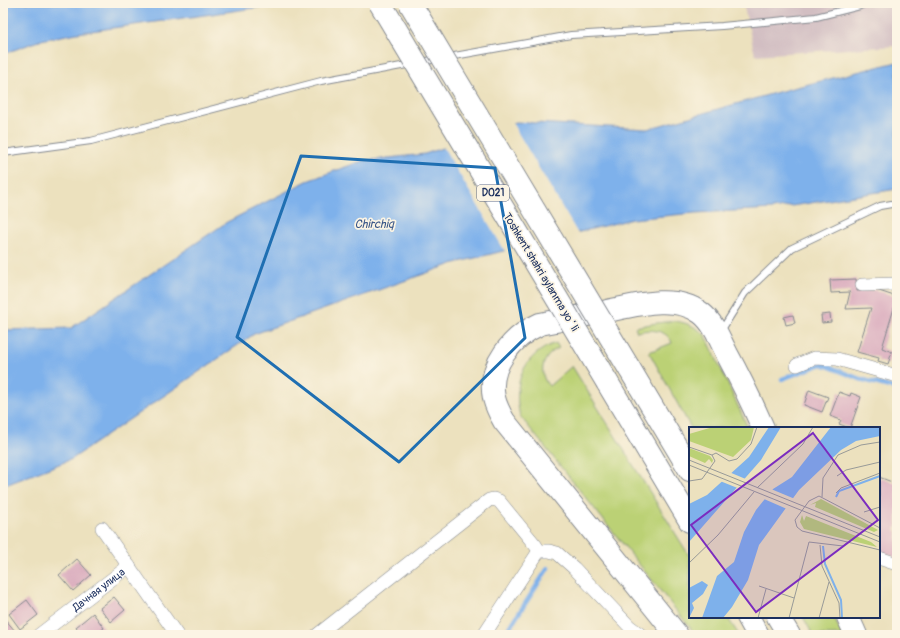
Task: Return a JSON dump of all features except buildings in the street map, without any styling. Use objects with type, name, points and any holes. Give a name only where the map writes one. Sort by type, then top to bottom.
[{"type":"highway","name":"Toshkent shahri aylanma yoʻli","points":[[380,3],[689,519]]},
{"type":"highway","name":"D021","points":[[410,3],[689,468]]},
{"type":"highway","points":[[677,635],[504,421],[494,397],[495,374],[502,358],[511,344],[536,325],[644,304],[673,303],[692,308],[707,319],[718,336],[763,427]]},
{"type":"highway","points":[[749,618],[758,635]]},
{"type":"highway","points":[[779,618],[789,635]]},
{"type":"highway","points":[[848,618],[856,635]]},
{"type":"street","points":[[862,285],[897,284]]},
{"type":"street","points":[[797,365],[814,358],[837,359],[897,376]]},
{"type":"street","points":[[317,635],[489,500],[499,500],[536,546],[538,551]]},
{"type":"street","points":[[102,528],[129,566]]},
{"type":"street","points":[[484,635],[538,551]]},
{"type":"street","points":[[538,551],[557,553],[574,568],[629,626],[641,635]]},
{"type":"street","points":[[880,558],[897,564]]},
{"type":"street","name":"Дачная улица","points":[[39,635],[129,566],[177,635]]},
{"type":"lane","points":[[3,153],[91,141],[320,81],[571,35],[722,26],[816,17],[860,6],[866,3]]},
{"type":"lane","points":[[718,336],[744,293],[792,248],[880,206],[897,203]]},
{"type":"highlighted area","points":[[301,156],[495,168],[525,338],[399,462],[237,337]]},
{"type":"shaded area","points":[[743,3],[897,3],[897,46],[755,55]]},
{"type":"green space","points":[[675,321],[684,323],[699,330],[706,336],[748,427],[690,427],[649,352],[672,343],[670,338],[658,331],[647,330],[637,332],[635,327]]},
{"type":"green space","points":[[556,343],[559,348],[553,351],[546,360],[543,370],[545,381],[549,386],[572,366],[689,555],[689,618],[728,618],[739,635],[696,635],[520,416],[518,404],[519,382],[528,362],[545,348]]},
{"type":"green space","points":[[804,618],[834,618],[842,635],[813,635]]},
{"type":"water","points":[[3,3],[290,3],[77,33],[41,40],[3,54]]},
{"type":"water","name":"Chirchiq","points":[[897,62],[897,189],[773,209],[695,213],[632,219],[455,263],[254,334],[72,459],[3,486],[3,330],[71,328],[227,222],[307,181],[362,161],[425,154],[516,122],[647,129],[789,89]]},
{"type":"pier","points":[[511,121],[578,234],[506,253],[442,145]]},
{"type":"waterway","points":[[782,379],[822,364],[860,379],[897,389]]},
{"type":"waterway","points":[[505,635],[548,568]]}]
